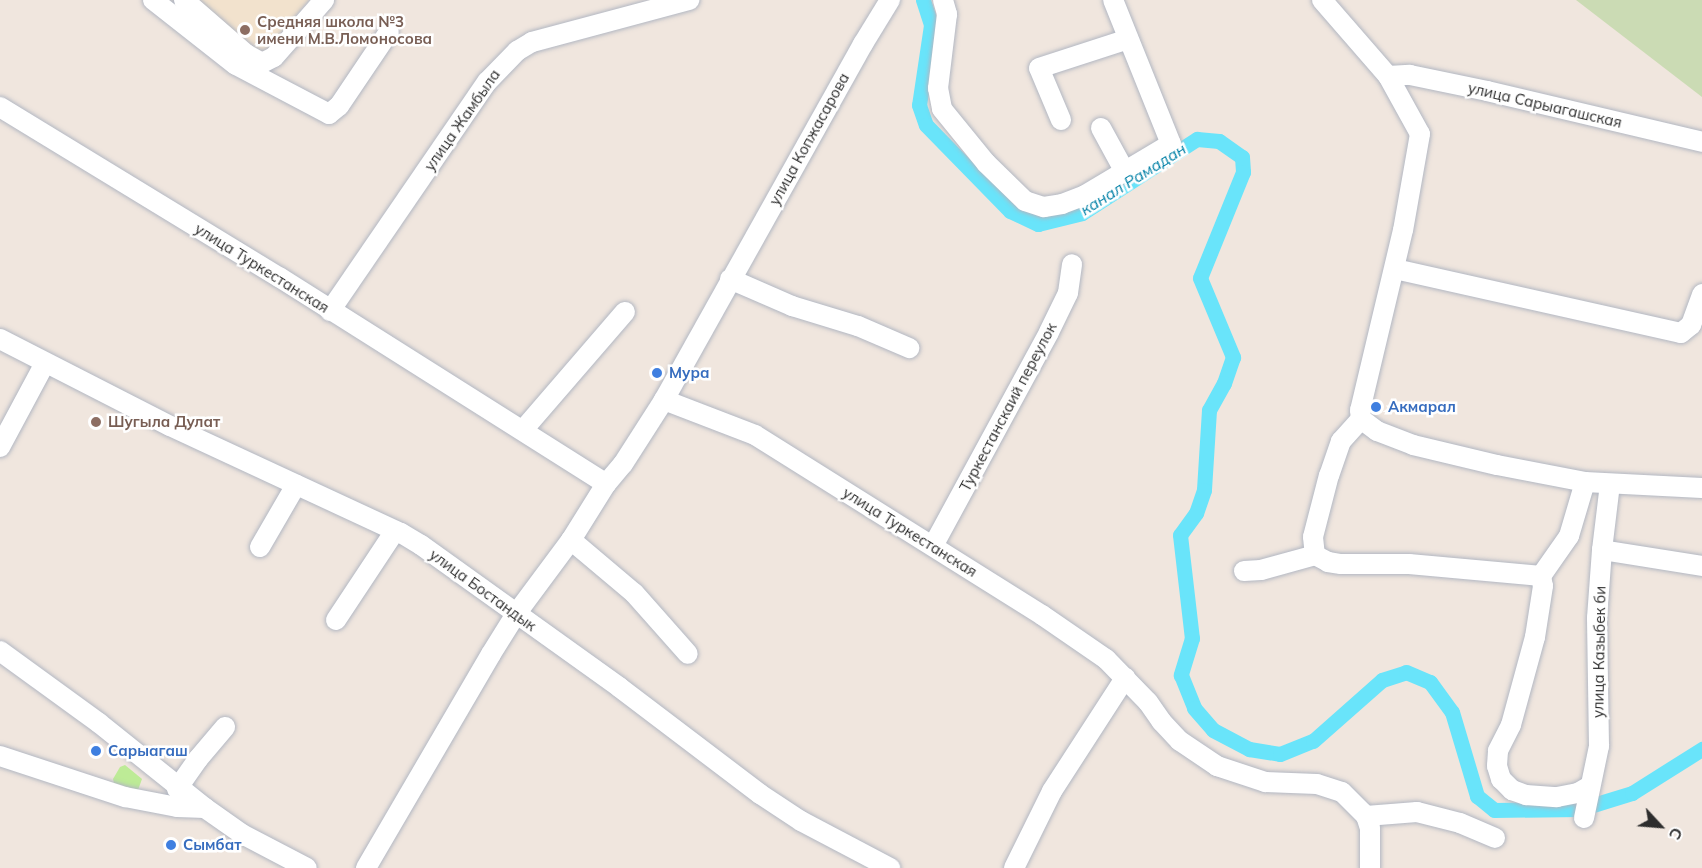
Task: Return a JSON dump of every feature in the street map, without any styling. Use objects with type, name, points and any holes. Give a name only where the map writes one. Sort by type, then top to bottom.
[{"type":"street","points":[[153,0],[243,69],[329,114],[339,106],[389,32]]},
{"type":"street","points":[[184,0],[246,54],[262,63],[274,57],[324,0]]},
{"type":"street","name":"улица Жамбыла","points":[[330,310],[487,82],[517,51],[532,42],[689,0]]},
{"type":"street","name":"улица Копжасарова","points":[[664,400],[730,279],[890,0]]},
{"type":"street","points":[[942,0],[947,14],[938,88],[942,109],[986,163],[1025,201],[1044,207],[1062,204],[1099,188],[1171,144],[1113,0]]},
{"type":"street","points":[[1322,0],[1388,76],[1420,134],[1395,269],[1360,410],[1361,419],[1377,431],[1413,445],[1497,465],[1585,482],[1702,488]]},
{"type":"street","points":[[1061,120],[1039,68],[1128,39]]},
{"type":"street","name":"улица Сарыагашская","points":[[1388,76],[1410,75],[1487,91],[1702,142]]},
{"type":"street","name":"улица Туркестанская","points":[[0,107],[523,430],[606,484]]},
{"type":"street","points":[[1101,128],[1125,172]]},
{"type":"street","name":"Туркестанскаий переулок","points":[[933,546],[1049,332],[1068,293],[1072,264]]},
{"type":"street","points":[[1395,269],[1681,333],[1696,325],[1702,294]]},
{"type":"street","points":[[730,279],[792,306],[888,337],[909,348]]},
{"type":"street","points":[[523,430],[625,312]]},
{"type":"street","name":"улица Бостандык","points":[[0,339],[170,426],[395,531],[421,546],[619,687],[760,794],[801,821],[891,868]]},
{"type":"street","points":[[0,447],[45,363]]},
{"type":"street","points":[[366,868],[516,614],[571,540],[606,484],[623,464],[664,400]]},
{"type":"street","name":"улица Туркестанская","points":[[664,400],[755,435],[1042,615],[1106,659],[1180,741],[1217,766],[1265,782],[1328,787],[1341,792],[1366,816]]},
{"type":"street","points":[[1315,555],[1313,537],[1329,475],[1341,441],[1361,419]]},
{"type":"street","points":[[1244,571],[1261,570],[1315,555],[1328,562],[1341,564],[1409,564],[1541,576],[1569,536],[1585,482]]},
{"type":"street","name":"улица Казыбек би","points":[[1541,576],[1543,586],[1535,637],[1511,725],[1498,751],[1497,766],[1501,779],[1512,790],[1526,795],[1557,797],[1578,793],[1587,801],[1599,746],[1597,618],[1610,484]]},
{"type":"street","points":[[261,547],[296,485]]},
{"type":"street","points":[[336,620],[395,531]]},
{"type":"street","points":[[571,540],[634,593],[688,654]]},
{"type":"street","points":[[1602,550],[1702,566]]},
{"type":"street","points":[[0,651],[99,723],[177,789],[278,862],[307,868]]},
{"type":"street","points":[[1014,868],[1052,790],[1125,678]]},
{"type":"street","points":[[177,789],[198,759],[225,728]]},
{"type":"street","points":[[0,756],[125,797],[177,807],[205,808]]},
{"type":"street","points":[[1370,868],[1370,828],[1366,816],[1418,812],[1460,824],[1495,838]]},
{"type":"shaded area","name":"Средняя школа №3 имени М.В.Ломоносова","points":[[171,0],[309,0],[254,64],[243,60]]},
{"type":"green space","points":[[1576,0],[1702,0],[1702,97]]},
{"type":"green space","points":[[125,765],[142,779],[138,790],[114,783],[113,779],[120,767]]},
{"type":"waterway","name":"канал Рамадан","points":[[923,0],[931,25],[919,105],[926,125],[1010,211],[1038,224],[1082,213],[1197,139],[1219,141],[1242,157],[1243,172],[1200,278],[1233,357],[1224,383],[1209,410],[1204,490],[1196,513],[1180,535],[1192,638],[1181,675],[1194,708],[1213,730],[1249,749],[1280,754],[1313,741],[1382,680],[1406,672],[1430,682],[1452,712],[1477,796],[1494,810],[1580,809],[1632,793],[1702,749]]},
{"type":"place","name":"Средняя школа №3 имени М.В.Ломоносова","points":[[245,30]]},
{"type":"place","name":"Мура","points":[[657,373]]},
{"type":"place","name":"Акмарал","points":[[1376,407]]},
{"type":"place","name":"Шугыла Дулат","points":[[96,422]]},
{"type":"place","name":"Сарыагаш","points":[[96,751]]},
{"type":"place","name":"Сымбат","points":[[171,845]]}]
